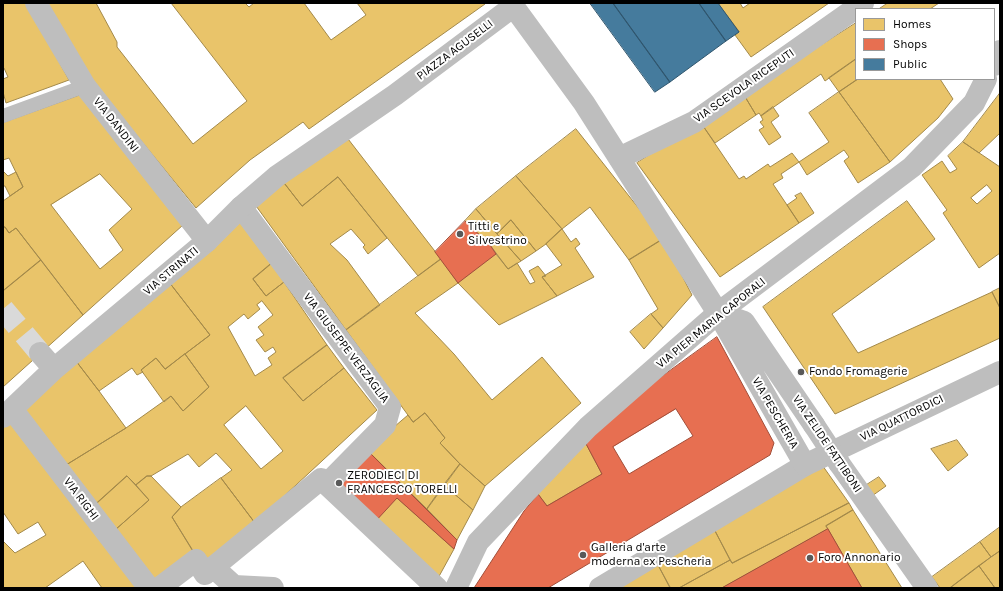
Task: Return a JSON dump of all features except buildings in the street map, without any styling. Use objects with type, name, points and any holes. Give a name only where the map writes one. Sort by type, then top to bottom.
[{"type":"street","name":"VIA DANDINI","points":[[36,3],[85,86],[207,240]]},
{"type":"street","name":"PIAZZA AGUSELLI","points":[[343,130],[395,95],[512,4],[584,103],[619,158]]},
{"type":"street","name":"VIA SCEVOLA RICEPUTI","points":[[619,158],[694,122],[855,9]]},
{"type":"street","points":[[995,63],[1000,51]]},
{"type":"street","name":"VIA PIER MARIA CAPORALI","points":[[456,588],[478,542],[588,427],[718,313],[912,167],[974,103],[986,80]]},
{"type":"street","name":"VIA STRINATI","points":[[8,413],[47,361],[207,240],[241,207],[277,176],[343,130]]},
{"type":"street","name":"VIA PESCHERIA","points":[[619,158],[718,313],[805,465]]},
{"type":"street","name":"VIA GIUSEPPE VERZAGLIA","points":[[241,207],[390,407],[385,425],[327,484]]},
{"type":"street","name":"VIA ZELIDE FATTIBONI","points":[[718,313],[744,322],[839,463],[927,588]]},
{"type":"street","name":"VIA QUATTORDICI","points":[[805,465],[1000,372]]},
{"type":"street","name":"VIA RIGHI","points":[[8,413],[149,588]]},
{"type":"street","points":[[600,588],[805,465]]},
{"type":"street","points":[[159,588],[196,560],[205,574],[321,480],[437,588]]},
{"type":"street","points":[[213,567],[233,587],[273,588]]},
{"type":"lane","points":[[3,116],[85,86]]},
{"type":"tunnel","points":[[3,309],[40,353]]},
{"type":"place","name":"Titti e Silvestrino","points":[[460,234]]},
{"type":"place","name":"Fondo Fromagerie","points":[[801,372]]},
{"type":"place","name":"ZERODIECI DI FRANCESCO TORELLI","points":[[339,483]]},
{"type":"place","name":"Galleria d'arte moderna ex Pescheria","points":[[583,555]]},
{"type":"place","name":"Foro Annonario","points":[[810,558]]}]
